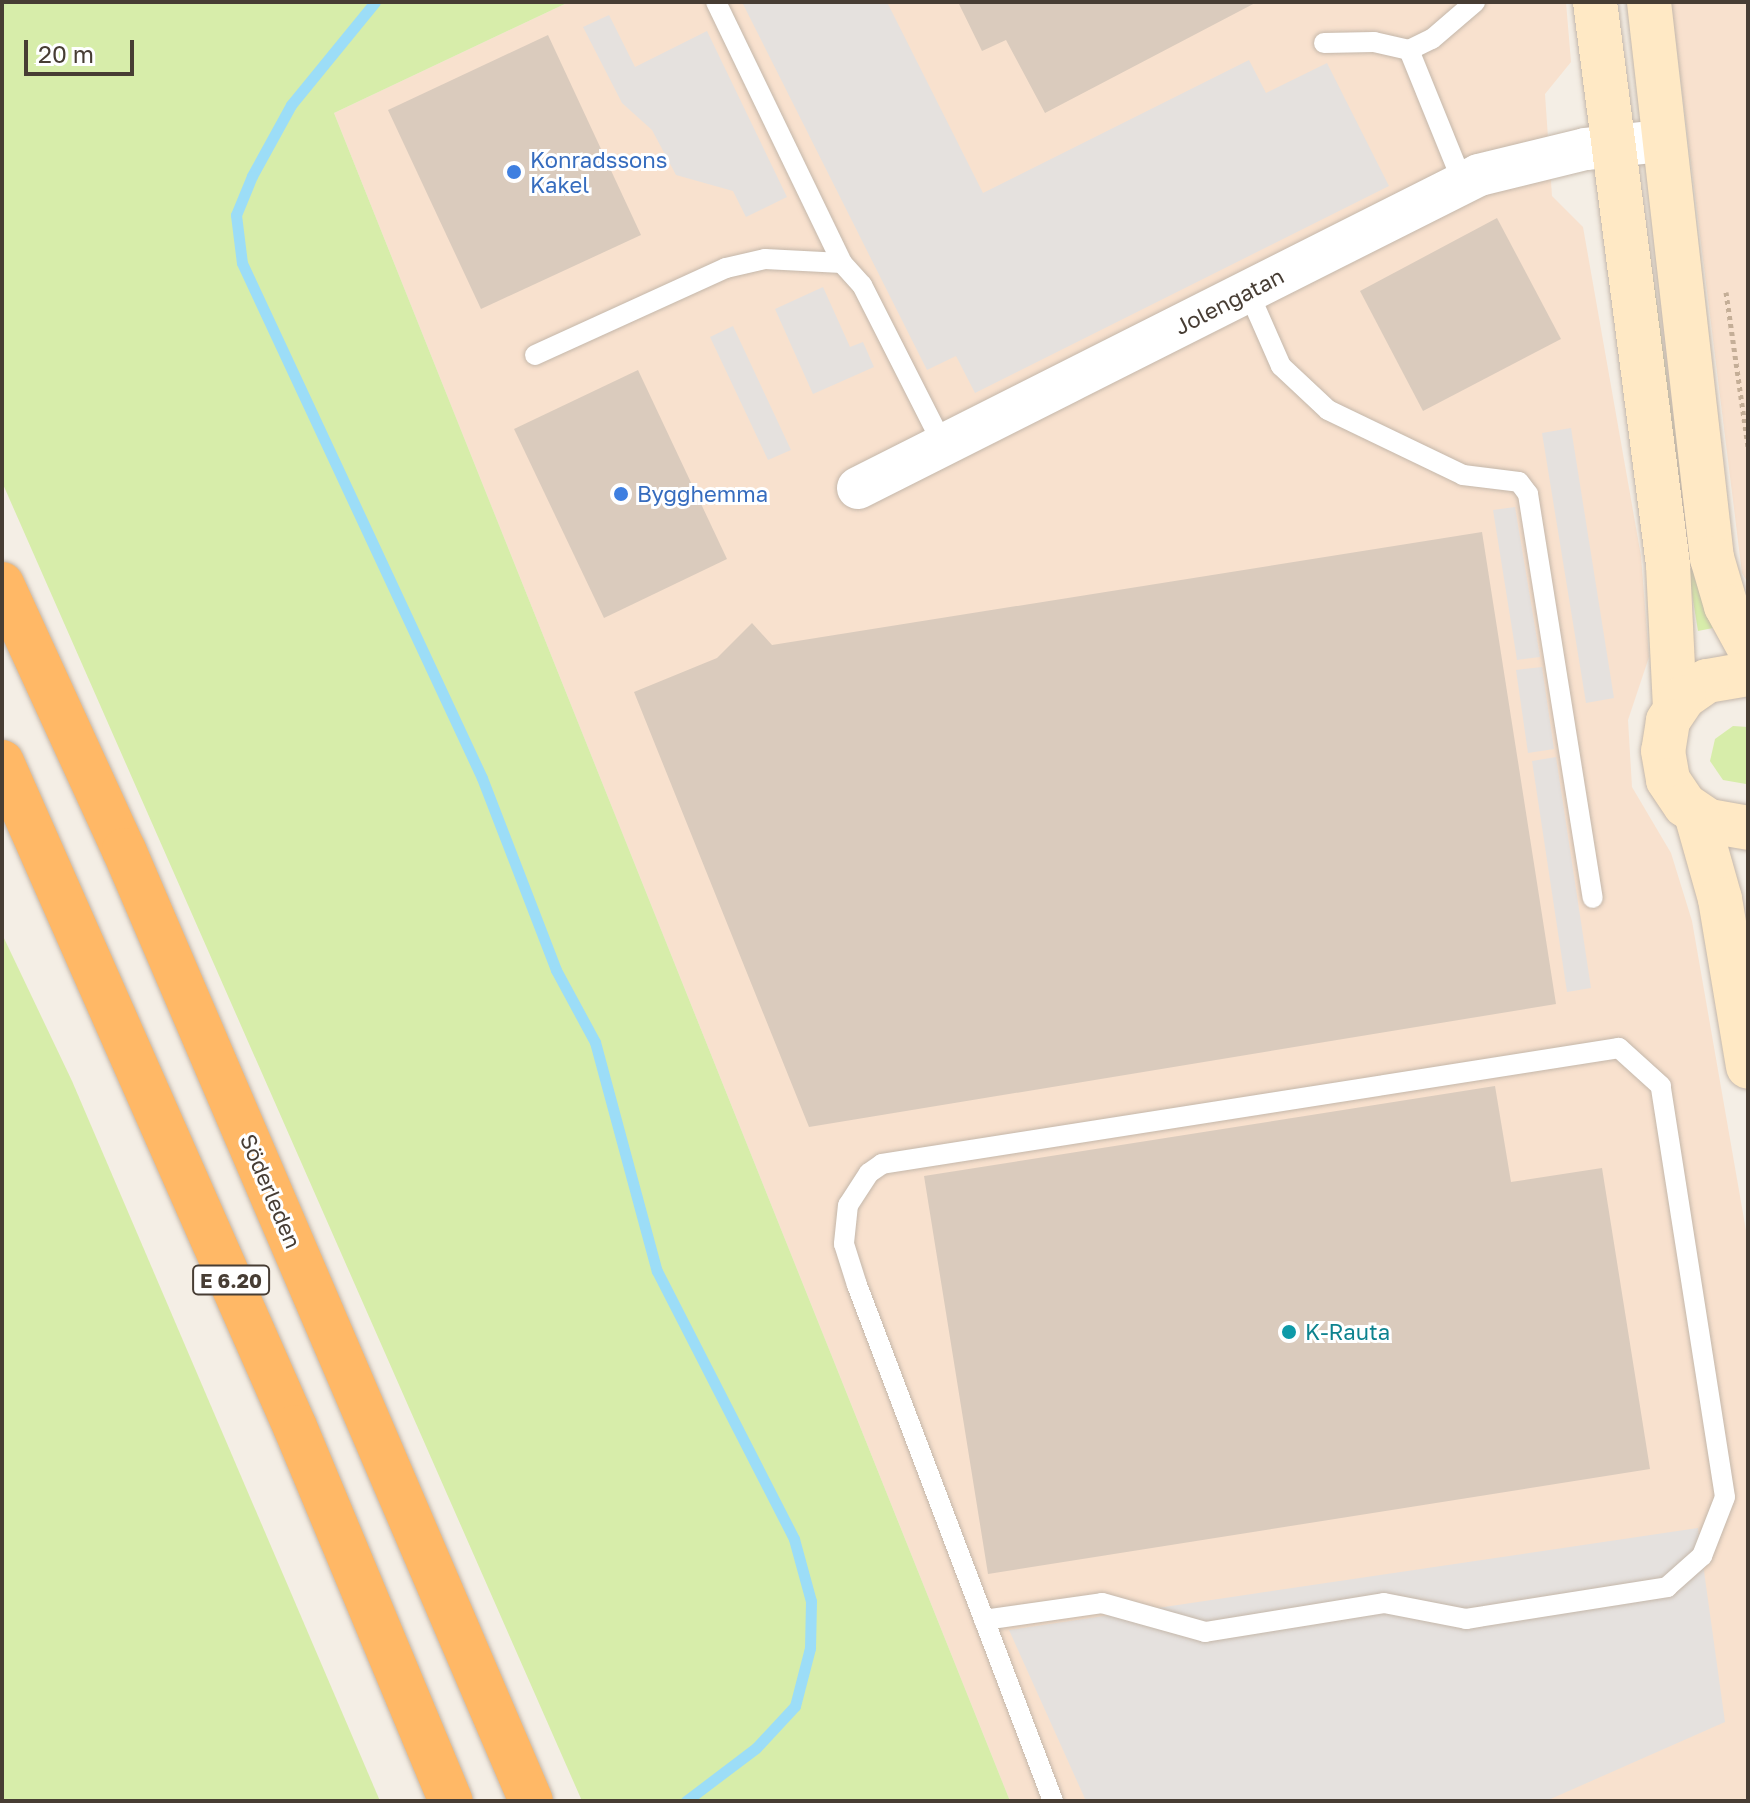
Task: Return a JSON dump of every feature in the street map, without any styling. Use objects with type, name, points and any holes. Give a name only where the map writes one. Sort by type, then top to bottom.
[{"type":"highway","name":"Söderleden","points":[[2,584],[124,850],[531,1801]]},
{"type":"highway","name":"E 6.20","points":[[2,762],[283,1398],[451,1801]]},
{"type":"street","points":[[1595,2],[1611,147],[1668,565],[1675,708],[1664,736],[1664,765],[1675,793],[1696,814],[1723,826],[1748,828]]},
{"type":"street","points":[[1649,2],[1660,141],[1712,558],[1726,606],[1748,646]]},
{"type":"street","name":"Jolengatan","points":[[858,488],[1463,183],[1528,160],[1660,141]]},
{"type":"street","points":[[1675,708],[1707,681],[1748,674]]},
{"type":"street","points":[[1696,814],[1720,899],[1748,1067]]},
{"type":"lane","points":[[716,2],[842,263],[862,285],[943,445]]},
{"type":"lane","points":[[1324,43],[1374,42],[1409,50],[1432,39],[1475,2]]},
{"type":"lane","points":[[1409,50],[1463,183]]},
{"type":"lane","points":[[535,355],[726,268],[765,259],[842,263]]},
{"type":"lane","points":[[1248,291],[1281,366],[1328,410],[1463,475],[1519,482],[1528,494],[1593,898]]},
{"type":"lane","points":[[984,1620],[1102,1603],[1205,1632],[1384,1603],[1466,1619],[1667,1587],[1702,1556],[1725,1497],[1661,1086],[1619,1048],[882,1164],[869,1173],[848,1205],[844,1244],[984,1620],[1053,1801]]},
{"type":"shaded area","points":[[569,2],[1566,2],[1571,62],[1545,94],[1552,196],[1583,227],[1641,556],[1649,657],[1628,720],[1632,787],[1671,853],[1692,921],[1748,1242],[1748,1801],[1010,1801],[334,113]]},
{"type":"shaded area","points":[[742,2],[887,2],[983,193],[1249,60],[1266,93],[1327,63],[1389,186],[975,393],[956,356],[927,370]]},
{"type":"shaded area","points":[[1671,2],[1748,2],[1748,583],[1742,573]]},
{"type":"shaded area","points":[[609,15],[635,67],[707,31],[787,197],[746,217],[733,191],[676,175],[652,130],[622,103],[583,27]]},
{"type":"shaded area","points":[[823,287],[850,347],[863,342],[874,367],[813,394],[775,309]]},
{"type":"shaded area","points":[[733,326],[791,450],[768,460],[710,337]]},
{"type":"shaded area","points":[[1571,428],[1614,698],[1586,703],[1542,433]]},
{"type":"shaded area","points":[[1515,507],[1540,657],[1517,660],[1493,510]]},
{"type":"shaded area","points":[[1542,667],[1554,749],[1528,753],[1516,670]]},
{"type":"shaded area","points":[[1556,757],[1591,988],[1567,992],[1532,761]]},
{"type":"shaded area","points":[[1698,1528],[1725,1722],[1546,1801],[1086,1801],[1009,1630]]},
{"type":"green space","points":[[2,2],[569,2],[334,113],[1010,1801],[582,1801],[2,482]]},
{"type":"green space","points":[[1645,219],[1693,563],[1713,628],[1698,631],[1675,490]]},
{"type":"green space","points":[[1733,726],[1748,727],[1746,784],[1723,780],[1710,761],[1715,739]]},
{"type":"green space","points":[[2,934],[72,1081],[380,1801],[2,1801]]},
{"type":"building","points":[[958,2],[1257,2],[1045,113],[1006,40],[982,51]]},
{"type":"building","name":"Konradssons Kakel","points":[[548,35],[641,235],[481,309],[388,110]]},
{"type":"building","points":[[1497,218],[1561,339],[1423,411],[1360,291]]},
{"type":"building","name":"Bygghemma","points":[[638,370],[727,559],[604,618],[514,429]]},
{"type":"building","points":[[1482,532],[1556,1004],[809,1127],[634,692],[717,658],[752,623],[772,645]]},
{"type":"building","name":"K-Rauta","points":[[1495,1086],[1511,1182],[1602,1168],[1650,1469],[988,1574],[924,1176]]},
{"type":"waterway","points":[[375,2],[291,105],[252,176],[236,215],[242,263],[482,778],[556,970],[595,1042],[657,1271],[794,1539],[811,1601],[810,1648],[795,1706],[756,1748],[686,1801]]},
{"type":"place","name":"Konradssons Kakel","points":[[514,172]]},
{"type":"place","name":"Bygghemma","points":[[621,494]]},
{"type":"place","name":"K-Rauta","points":[[1289,1332]]}]
